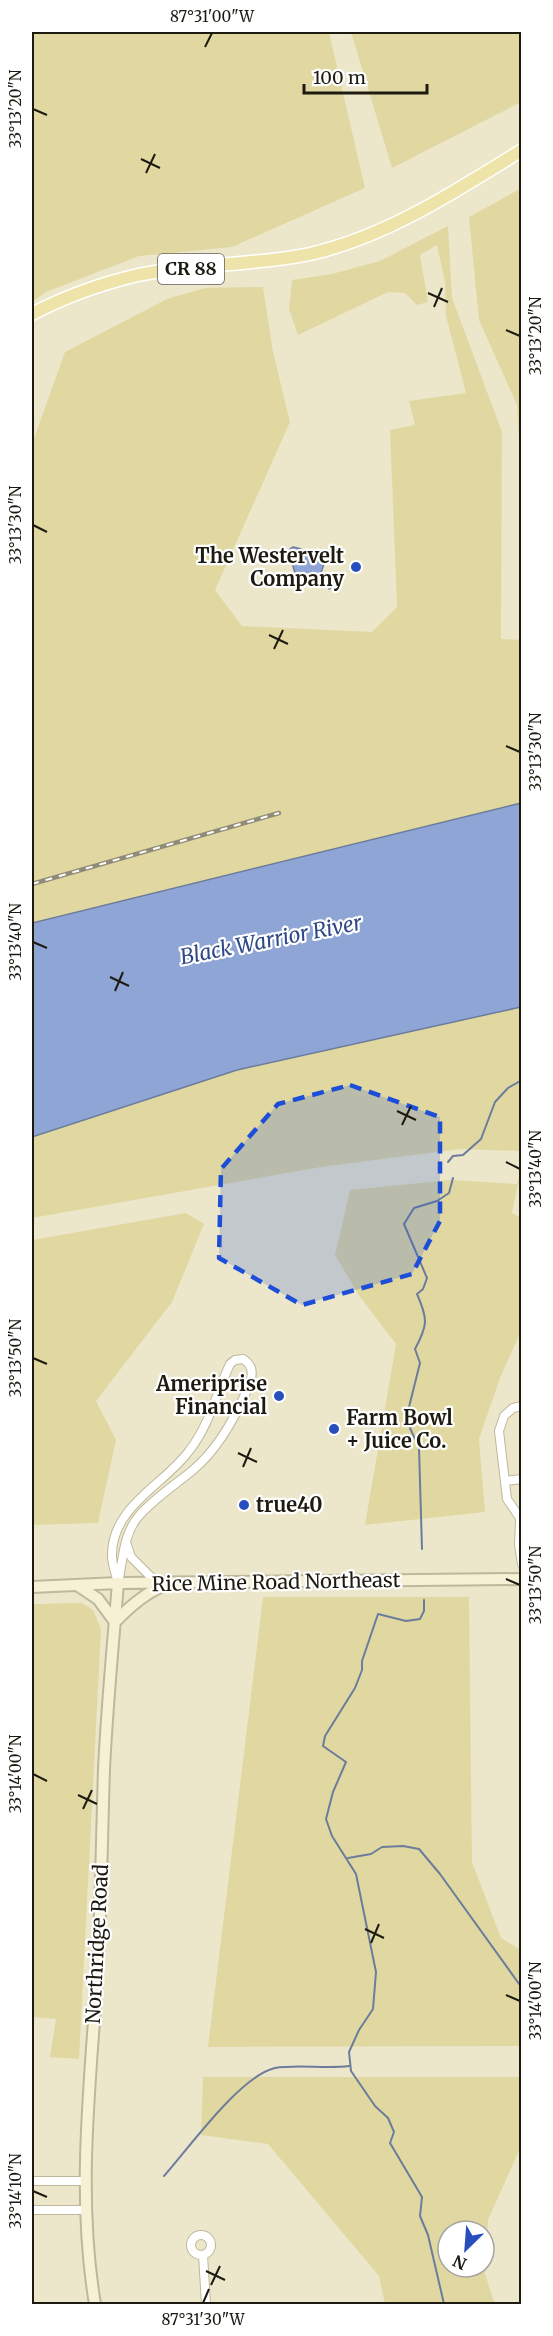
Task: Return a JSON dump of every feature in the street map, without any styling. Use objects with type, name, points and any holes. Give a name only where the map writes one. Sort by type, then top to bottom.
[{"type":"main road","name":"CR 88","points":[[32,314],[83,290],[140,275],[273,260],[335,248],[413,214],[522,150]]},
{"type":"main road","name":"Rice Mine Road Northeast","points":[[32,1587],[118,1583],[522,1580]]},
{"type":"main road","name":"Northridge Road","points":[[95,2304],[86,2210],[88,2093],[100,1917],[104,1768],[118,1583]]},
{"type":"main road","points":[[77,1585],[98,1599],[115,1622],[131,1605],[169,1583]]},
{"type":"street","points":[[243,1359],[252,1369],[251,1379],[237,1412],[225,1432],[196,1467],[149,1505],[130,1528],[118,1583],[112,1557],[114,1540],[128,1510],[174,1469],[189,1451],[213,1410],[230,1364],[235,1360],[243,1359]]},
{"type":"street","points":[[522,1406],[513,1408],[504,1416],[499,1431],[507,1499],[521,1518],[519,1545],[522,1564]]},
{"type":"street","points":[[506,1481],[522,1479]]},
{"type":"street","points":[[126,1541],[131,1557],[157,1583]]},
{"type":"street","points":[[32,2181],[86,2181]]},
{"type":"street","points":[[32,2210],[86,2210]]},
{"type":"street","points":[[203,2255],[206,2304]]},
{"type":"highlighted area","points":[[350,1085],[440,1117],[440,1221],[412,1274],[302,1305],[219,1258],[221,1169],[278,1104]]},
{"type":"shaded area","points":[[32,32],[329,32],[365,188],[232,247],[139,256],[46,292],[32,302]]},
{"type":"shaded area","points":[[351,32],[521,32],[521,102],[392,168]]},
{"type":"shaded area","points":[[518,190],[522,193],[521,473],[517,405],[479,320],[469,217]]},
{"type":"shaded area","points":[[448,226],[452,298],[502,432],[501,639],[521,640],[521,803],[32,923],[32,444],[65,352],[167,299],[205,288],[263,287],[273,352],[290,422],[215,590],[242,626],[372,632],[397,607],[390,430],[415,425],[409,401],[466,393],[446,316],[445,282],[437,245],[420,255],[428,302],[417,305],[405,293],[388,292],[298,335],[289,309],[292,280],[332,274],[380,261]]},
{"type":"shaded area","points":[[521,1007],[521,1151],[460,1149],[321,1167],[32,1218],[32,1137],[237,1070]]},
{"type":"shaded area","points":[[521,1170],[521,1183],[518,1184],[512,1213],[521,1218],[521,1331],[500,1378],[479,1439],[485,1512],[365,1525],[396,1344],[360,1297],[335,1255],[350,1190],[450,1180],[517,1184]]},
{"type":"shaded area","points":[[186,1213],[204,1224],[172,1302],[96,1401],[116,1440],[98,1523],[32,1525],[32,1240]]},
{"type":"shaded area","points":[[263,1597],[469,1597],[472,1862],[501,1938],[521,1950],[521,2046],[208,2047]]},
{"type":"shaded area","points":[[82,1603],[93,1610],[101,1629],[79,2059],[50,2057],[56,2019],[32,2017],[32,1604]]},
{"type":"shaded area","points":[[203,2077],[521,2077],[521,2146],[488,2219],[436,2219],[436,2279],[487,2279],[495,2304],[385,2304],[379,2276],[268,2144],[201,2135]]},
{"type":"water","points":[[293,547],[301,549],[312,560],[320,552],[326,558],[321,573],[334,577],[334,587],[329,589],[329,585],[309,585],[297,579],[291,560],[290,549]]},
{"type":"water","name":"Black Warrior River","points":[[521,803],[521,1007],[237,1070],[32,1137],[32,923]]},
{"type":"waterway","points":[[448,1162],[453,1156],[463,1155],[481,1139],[495,1102],[508,1088],[522,1080]]},
{"type":"waterway","points":[[422,1549],[419,1448],[406,1419],[420,1363],[415,1349],[425,1322],[417,1294],[423,1289],[427,1278],[404,1224],[414,1208],[437,1201],[449,1193],[453,1178]]},
{"type":"waterway","points":[[424,1600],[424,1611],[420,1619],[406,1621],[378,1614],[355,1688],[325,1736],[323,1746],[346,1762],[333,1792],[326,1819],[332,1836],[356,1874],[376,1972],[373,2009],[359,2030],[349,2052],[351,2071],[375,2106],[388,2118],[394,2132],[390,2143],[422,2197],[420,2216],[428,2235],[444,2304]]},
{"type":"waterway","points":[[348,1858],[371,1854],[382,1847],[403,1846],[419,1849],[440,1874],[522,1988]]},
{"type":"waterway","points":[[164,2176],[231,2098],[261,2074],[283,2067],[349,2066]]},
{"type":"railway","points":[[32,884],[279,813]]},
{"type":"place","name":"The Westervelt Company","points":[[356,567]]},
{"type":"place","name":"Ameriprise Financial","points":[[279,1396]]},
{"type":"place","name":"Farm Bowl + Juice Co.","points":[[334,1429]]},
{"type":"place","name":"true40","points":[[244,1505]]}]
